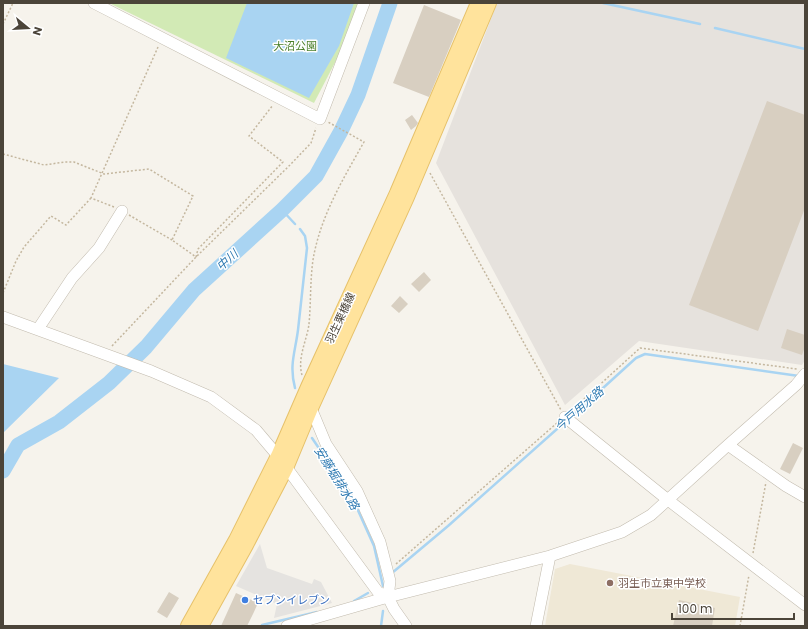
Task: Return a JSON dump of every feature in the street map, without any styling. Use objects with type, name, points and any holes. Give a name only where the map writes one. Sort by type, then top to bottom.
[{"type":"main road","name":"羽生栗橋線","points":[[201,626],[246,545],[282,462],[308,387],[398,193],[478,3]]},
{"type":"main road","name":"羽生栗橋線","points":[[188,626],[282,462],[311,408],[407,197],[489,3]]},
{"type":"street","points":[[94,3],[320,119],[364,3]]},
{"type":"street","points":[[38,329],[72,278],[99,248],[122,211]]},
{"type":"street","points":[[3,317],[151,371],[211,396],[256,430],[282,462],[378,592],[388,597]]},
{"type":"street","points":[[287,626],[388,597],[550,556],[622,532],[651,515],[728,445],[801,385],[805,374]]},
{"type":"street","points":[[311,408],[326,444],[357,491],[380,542],[390,581],[388,597],[394,609],[406,626]]},
{"type":"street","points":[[564,417],[668,500],[805,604]]},
{"type":"street","points":[[728,445],[805,497]]},
{"type":"street","points":[[536,626],[550,556]]},
{"type":"path","points":[[3,24],[13,3]]},
{"type":"path","points":[[3,294],[16,261],[24,247],[52,216],[66,225],[91,198],[162,38]]},
{"type":"path","points":[[196,257],[198,248],[283,162],[249,136],[279,98]]},
{"type":"path","points":[[104,355],[196,257],[311,143],[320,119],[364,142],[339,186],[322,225],[313,259],[309,325],[300,362],[308,387]]},
{"type":"path","points":[[3,154],[44,165],[74,162],[104,174],[149,169],[193,196],[172,240]]},
{"type":"path","points":[[422,161],[564,417]]},
{"type":"path","points":[[91,198],[122,211],[172,240],[196,257]]},
{"type":"path","points":[[740,626],[768,473]]},
{"type":"shaded area","points":[[497,3],[805,3],[805,360],[802,365],[639,341],[565,405],[436,163]]},
{"type":"shaded area","points":[[260,544],[267,568],[312,584],[314,579],[321,582],[332,603],[274,618],[277,604],[236,586]]},
{"type":"shaded area","name":"羽生市立東中学校","points":[[570,564],[740,597],[735,626],[545,626],[555,569]]},
{"type":"green space","name":"大沼公園","points":[[109,3],[359,3],[342,49],[314,103]]},
{"type":"water","name":"大沼公園","points":[[247,3],[354,3],[339,46],[309,98],[226,58]]},
{"type":"water","points":[[3,364],[59,378],[3,433]]},
{"type":"building","points":[[424,5],[461,20],[429,97],[393,83]]},
{"type":"building","points":[[767,101],[805,115],[805,208],[758,331],[689,305]]},
{"type":"building","points":[[412,115],[418,123],[411,130],[405,120]]},
{"type":"building","points":[[424,272],[431,280],[419,292],[411,284]]},
{"type":"building","points":[[400,296],[408,304],[399,313],[391,306]]},
{"type":"building","points":[[787,329],[805,335],[805,347],[802,355],[781,348]]},
{"type":"building","points":[[793,443],[803,448],[790,474],[780,469]]},
{"type":"building","points":[[169,592],[179,598],[167,618],[157,612]]},
{"type":"building","points":[[236,593],[258,603],[253,614],[247,626],[221,626]]},
{"type":"building","points":[[679,600],[715,608],[712,626],[673,626]]},
{"type":"waterway","name":"中川","points":[[3,471],[18,445],[59,422],[109,383],[146,347],[194,290],[282,210],[316,176],[341,131],[358,95],[390,3]]},
{"type":"waterway","points":[[603,3],[700,24]]},
{"type":"waterway","points":[[715,28],[805,49]]},
{"type":"waterway","name":"安藤堀排水路","points":[[282,210],[295,224]]},
{"type":"waterway","name":"安藤堀排水路","points":[[295,388],[293,380],[293,359],[298,330],[307,248],[305,236],[300,229]]},
{"type":"waterway","name":"今戸用水路","points":[[570,418],[636,358],[645,354],[799,376]]},
{"type":"waterway","name":"今戸用水路","points":[[392,573],[448,526],[566,421]]},
{"type":"waterway","name":"安藤堀排水路","points":[[312,438],[352,497],[374,546],[383,586]]},
{"type":"waterway","name":"今戸用水路","points":[[354,601],[368,593]]},
{"type":"waterway","name":"安藤堀排水路","points":[[381,626],[383,611]]},
{"type":"waterway","name":"今戸用水路","points":[[262,625],[317,612]]},
{"type":"place","name":"羽生市立東中学校","points":[[610,583]]},
{"type":"place","name":"セブンイレブン","points":[[245,600]]}]
